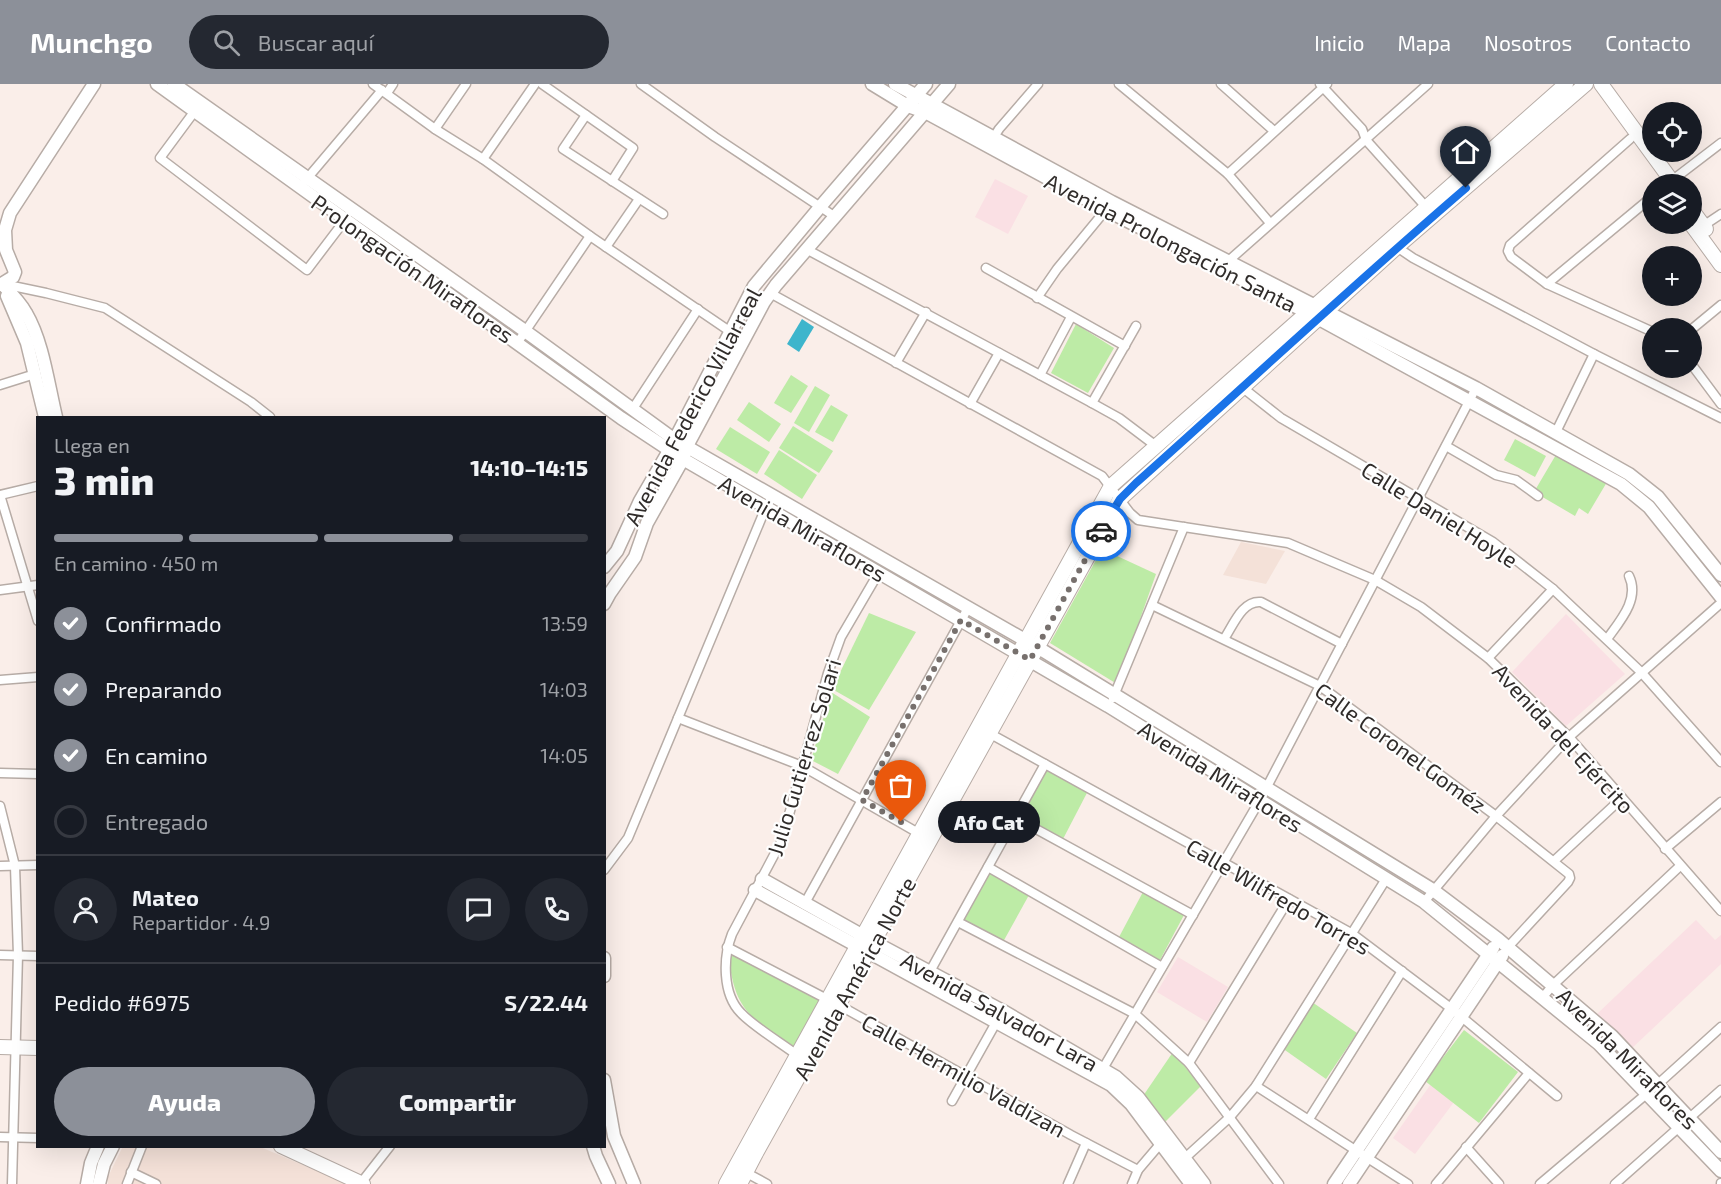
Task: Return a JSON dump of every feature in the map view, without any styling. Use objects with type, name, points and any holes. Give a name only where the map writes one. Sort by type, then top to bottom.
[{"type":"main road","points":[[1,284],[13,277],[15,272],[6,250],[5,230],[10,213],[94,84]]},
{"type":"main road","name":"Prolongación Miraflores","points":[[157,84],[197,107],[303,183],[525,331],[632,410],[672,444]]},
{"type":"main road","name":"Prolongación Miraflores","points":[[174,84],[197,107]]},
{"type":"main road","name":"Avenida Prolongación Santa","points":[[872,84],[929,108],[1225,266],[1476,388],[1629,474],[1658,497],[1721,575]]},
{"type":"main road","name":"Avenida Prolongación Santa","points":[[895,84],[912,101]]},
{"type":"main road","name":"Avenida Federico Villarreal","points":[[606,564],[617,550],[640,501],[754,286],[926,84]]},
{"type":"main road","name":"Avenida Federico Villarreal","points":[[687,446],[770,293],[949,84]]},
{"type":"main road","name":"Avenida América Norte","points":[[1393,244],[1427,208],[1566,84]]},
{"type":"main road","points":[[1588,84],[1660,174]]},
{"type":"main road","name":"Avenida América Norte","points":[[1028,651],[1120,499],[1216,404],[1393,244],[1588,84]]},
{"type":"main road","points":[[1601,84],[1662,174]]},
{"type":"main road","name":"Prolongación Miraflores","points":[[303,183],[345,220],[621,418],[672,444]]},
{"type":"main road","points":[[1702,230],[1721,250]]},
{"type":"main road","points":[[1702,233],[1721,265]]},
{"type":"main road","points":[[1,284],[27,343],[45,416]]},
{"type":"main road","points":[[1,284],[27,314],[42,358],[57,416]]},
{"type":"main road","name":"Avenida Prolongación Santa","points":[[1318,312],[1469,400],[1621,483],[1649,507],[1721,597]]},
{"type":"main road","name":"Avenida América Norte","points":[[726,1184],[740,1174],[832,1003],[1028,651],[1111,486],[1156,446],[1243,388],[1318,312]]},
{"type":"main road","name":"Avenida Miraflores","points":[[672,444],[687,446],[968,608],[1028,651],[1263,795],[1433,890],[1503,943],[1612,1036],[1652,1089]]},
{"type":"main road","name":"Avenida Miraflores","points":[[672,444],[684,459],[766,507],[961,620],[1028,651]]},
{"type":"main road","points":[[684,459],[687,446]]},
{"type":"main road","name":"Avenida Federico Villarreal","points":[[606,602],[631,564],[647,523],[684,459]]},
{"type":"main road","points":[[1649,507],[1658,497]]},
{"type":"main road","points":[[876,570],[880,557]]},
{"type":"main road","name":"Avenida América Norte","points":[[866,944],[920,834],[984,731]]},
{"type":"main road","name":"Avenida Miraflores","points":[[1263,795],[1386,879],[1424,902],[1599,1044],[1652,1089],[1685,1123],[1721,1152]]},
{"type":"main road","name":"Avenida Salvador Lara","points":[[759,884],[866,944],[931,972],[1003,1011],[1138,1096],[1185,1158],[1200,1184]]},
{"type":"main road","name":"Avenida Salvador Lara","points":[[759,884],[805,903],[924,984],[996,1023],[1101,1073],[1131,1104],[1161,1143],[1200,1184]]},
{"type":"main road","points":[[1334,1184],[1362,1154],[1503,943]]},
{"type":"main road","name":"Avenida América Norte","points":[[740,1174],[796,1055],[832,1003]]},
{"type":"main road","points":[[0,1047],[36,1048]]},
{"type":"main road","points":[[606,1091],[614,1136],[634,1184]]},
{"type":"main road","name":"Avenida Miraflores","points":[[1685,1123],[1721,1171]]},
{"type":"main road","points":[[87,1184],[91,1163],[97,1148]]},
{"type":"main road","points":[[99,1184],[104,1164],[112,1148]]},
{"type":"main road","points":[[285,1148],[362,1184]]},
{"type":"main road","points":[[594,1148],[609,1184]]},
{"type":"main road","points":[[1349,1184],[1362,1154]]},
{"type":"street","points":[[373,84],[590,236],[744,340]]},
{"type":"street","points":[[303,183],[384,91],[393,84]]},
{"type":"street","points":[[435,129],[466,84]]},
{"type":"street","points":[[483,159],[535,84]]},
{"type":"street","points":[[542,84],[633,148],[612,181]]},
{"type":"street","points":[[641,84],[715,137],[834,216]]},
{"type":"street","points":[[991,142],[1038,84]]},
{"type":"street","points":[[1119,84],[1228,174],[1270,223]]},
{"type":"street","points":[[1221,84],[1274,131]]},
{"type":"street","points":[[1225,266],[1270,223],[1428,84]]},
{"type":"street","points":[[1228,174],[1323,85],[1362,129],[1366,140],[1427,208]]},
{"type":"street","points":[[197,107],[160,158],[307,270],[345,220]]},
{"type":"street","points":[[586,115],[563,149],[663,214]]},
{"type":"street","points":[[1630,139],[1510,245],[1508,251],[1511,257],[1547,284],[1642,327]]},
{"type":"street","points":[[1682,174],[1721,143]]},
{"type":"street","points":[[606,247],[639,199]]},
{"type":"street","points":[[1547,284],[1642,205]]},
{"type":"street","points":[[1037,298],[1057,269],[1109,206]]},
{"type":"street","points":[[1702,223],[1721,214]]},
{"type":"street","points":[[518,342],[590,236]]},
{"type":"street","points":[[1393,244],[1594,354],[1721,418]]},
{"type":"street","points":[[806,249],[1119,418],[1156,446]]},
{"type":"street","points":[[986,268],[1125,346]]},
{"type":"street","points":[[1,284],[105,308],[269,416]]},
{"type":"street","name":"Avenida del Ejército","points":[[770,293],[1102,476],[1138,520],[1288,543],[1376,580],[1420,607],[1488,658],[1569,736],[1721,911]]},
{"type":"street","points":[[1702,321],[1721,305]]},
{"type":"street","points":[[632,410],[698,309]]},
{"type":"street","points":[[896,363],[926,312]]},
{"type":"street","points":[[1040,375],[1071,317]]},
{"type":"street","points":[[1092,403],[1136,326]]},
{"type":"street","points":[[970,404],[999,353]]},
{"type":"street","points":[[1556,432],[1594,354]]},
{"type":"street","points":[[0,385],[35,375]]},
{"type":"street","points":[[1702,378],[1721,404]]},
{"type":"street","name":"Calle Daniel Hoyle","points":[[1243,388],[1281,418],[1493,542],[1553,589],[1607,639],[1641,672],[1721,762]]},
{"type":"street","points":[[1101,1073],[1263,795],[1476,388]]},
{"type":"street","points":[[1446,446],[1496,475],[1516,480],[1538,496]]},
{"type":"street","points":[[36,486],[0,495],[36,615]]},
{"type":"street","points":[[606,867],[628,838],[773,495]]},
{"type":"street","points":[[1111,701],[1184,527]]},
{"type":"street","name":"Julio Gutierrez Solari","points":[[796,1055],[740,1012],[732,999],[726,975],[727,946],[782,840],[828,673],[841,637],[876,570]]},
{"type":"street","points":[[1607,639],[1630,603],[1633,594],[1629,576]]},
{"type":"street","points":[[0,590],[36,585]]},
{"type":"street","points":[[1488,658],[1553,589]]},
{"type":"street","points":[[1224,639],[1246,605],[1253,601],[1260,602],[1342,644]]},
{"type":"street","points":[[1424,902],[1496,816],[1569,736],[1721,603]]},
{"type":"street","name":"Calle Coronel Goméz","points":[[1152,605],[1320,686],[1496,816],[1569,874],[1570,878],[1503,943]]},
{"type":"street","points":[[805,903],[968,608]]},
{"type":"street","points":[[0,680],[36,677]]},
{"type":"street","points":[[678,718],[802,766],[920,834]]},
{"type":"street","name":"Calle Wilfredo Torres","points":[[984,731],[1351,933],[1457,1013],[1557,1096]]},
{"type":"street","points":[[924,984],[1045,764]]},
{"type":"street","points":[[0,773],[36,774]]},
{"type":"street","points":[[1554,861],[1622,798]]},
{"type":"street","points":[[1665,849],[1721,802]]},
{"type":"street","points":[[0,806],[15,866],[18,955],[12,1184]]},
{"type":"street","points":[[1016,818],[1193,915]]},
{"type":"street","points":[[0,866],[36,865]]},
{"type":"street","points":[[1542,997],[1553,984],[1680,866]]},
{"type":"street","points":[[988,867],[1162,967]]},
{"type":"street","points":[[1185,1158],[1230,1117],[1256,1086],[1386,879]]},
{"type":"street","points":[[1189,1063],[1289,899]]},
{"type":"street","points":[[958,922],[1135,1014],[1189,1063],[1279,1184]]},
{"type":"street","name":"Calle Hermilio Valdizan","points":[[727,946],[1138,1170]]},
{"type":"street","points":[[0,955],[36,956]]},
{"type":"street","points":[[1309,1119],[1402,971]]},
{"type":"street","points":[[952,1101],[1003,1011]]},
{"type":"street","points":[[1540,1184],[1721,1027]]},
{"type":"street","points":[[1436,1184],[1529,1073]]},
{"type":"street","points":[[1256,1086],[1408,1184]]},
{"type":"street","points":[[1615,1184],[1721,1090]]},
{"type":"street","points":[[0,1137],[36,1138]]},
{"type":"street","points":[[1068,1184],[1086,1143]]},
{"type":"street","points":[[1132,1184],[1138,1170],[1161,1143]]},
{"type":"street","points":[[1466,1147],[1498,1184]]},
{"type":"street","points":[[127,1184],[141,1148]]},
{"type":"street","points":[[362,1184],[389,1148]]},
{"type":"street","points":[[131,1172],[156,1184]]},
{"type":"street","points":[[740,1174],[766,1184]]},
{"type":"shaded area","points":[[995,179],[1028,196],[1008,234],[975,217]]},
{"type":"shaded area","points":[[1241,542],[1285,551],[1266,584],[1223,575]]},
{"type":"shaded area","points":[[1566,614],[1625,674],[1566,726],[1512,672]]},
{"type":"shaded area","points":[[1696,920],[1715,940],[1721,935],[1721,964],[1630,1050],[1597,1014]]},
{"type":"shaded area","points":[[1178,957],[1228,987],[1207,1022],[1157,992]]},
{"type":"shaded area","points":[[1431,1084],[1454,1102],[1415,1154],[1393,1138]]},
{"type":"shaded area","points":[[122,1148],[263,1148],[348,1184],[108,1184],[108,1177]]},
{"type":"green space","points":[[1076,324],[1114,348],[1088,393],[1051,373]]},
{"type":"green space","points":[[791,375],[808,386],[791,413],[774,403]]},
{"type":"green space","points":[[815,386],[830,395],[809,432],[794,423]]},
{"type":"green space","points":[[749,402],[781,424],[769,442],[737,420]]},
{"type":"green space","points":[[831,405],[848,415],[833,442],[815,432]]},
{"type":"green space","points":[[793,426],[833,451],[819,473],[779,448]]},
{"type":"green space","points":[[730,427],[770,452],[757,474],[716,449]]},
{"type":"green space","points":[[1515,439],[1546,456],[1535,477],[1504,460]]},
{"type":"green space","points":[[779,450],[817,475],[802,499],[764,474]]},
{"type":"green space","points":[[1557,453],[1607,482],[1588,514],[1579,508],[1575,516],[1534,492]]},
{"type":"green space","points":[[1102,549],[1156,574],[1117,684],[1050,643]]},
{"type":"green space","points":[[869,613],[916,632],[869,710],[832,689]]},
{"type":"green space","points":[[831,692],[870,717],[838,774],[811,760]]},
{"type":"green space","points":[[1049,765],[1089,789],[1063,839],[1019,816]]},
{"type":"green space","points":[[990,872],[1029,895],[1003,942],[963,920]]},
{"type":"green space","points":[[1144,890],[1184,915],[1160,960],[1118,939]]},
{"type":"green space","points":[[728,951],[820,1001],[795,1047],[766,1028],[746,1010],[734,987]]},
{"type":"green space","points":[[1312,1002],[1357,1033],[1326,1079],[1282,1048]]},
{"type":"green space","points":[[1464,1030],[1518,1072],[1479,1123],[1425,1081]]},
{"type":"green space","points":[[1173,1052],[1201,1086],[1165,1122],[1143,1096]]},
{"type":"water","points":[[802,319],[814,327],[799,352],[787,344]]},
{"type":"way so far","points":[[901,822],[862,800],[961,620],[1030,660],[1101,531]]},
{"type":"place","name":"Afo Cat","points":[[901,822]]},
{"type":"route","points":[[1101,531],[1120,499],[1136,483],[1466,188]]}]
